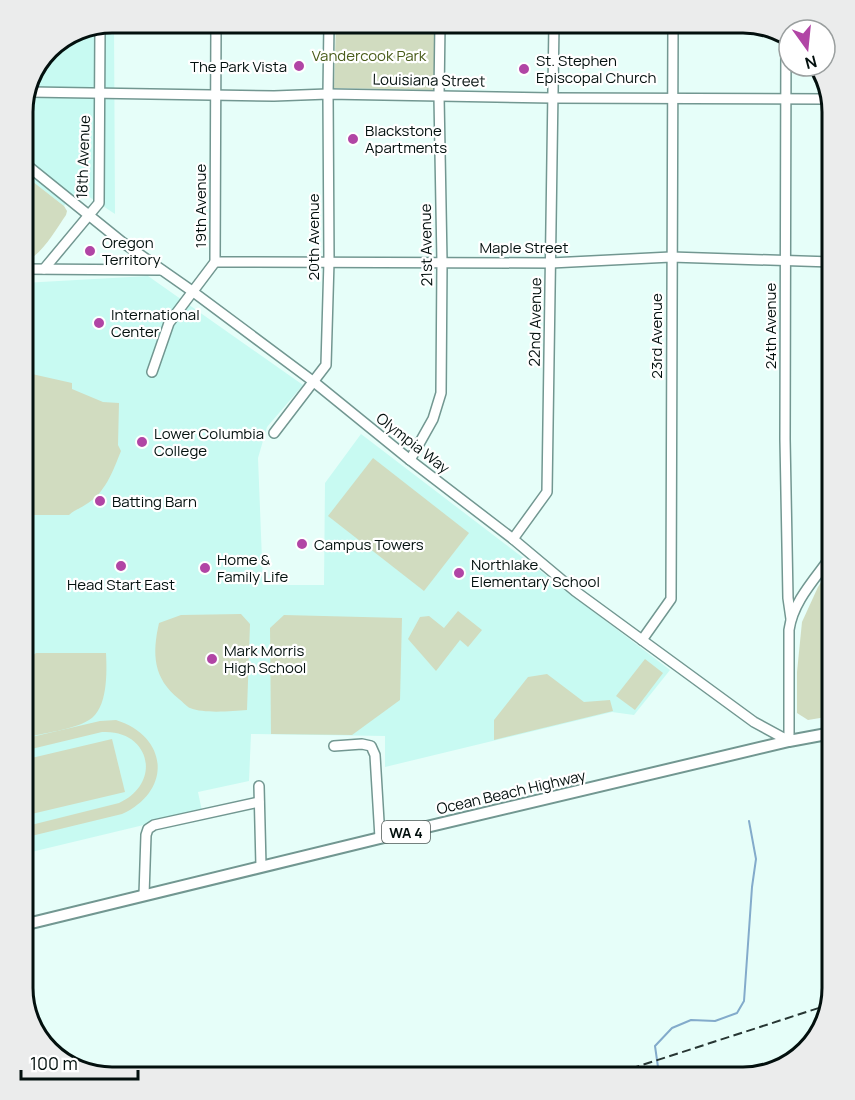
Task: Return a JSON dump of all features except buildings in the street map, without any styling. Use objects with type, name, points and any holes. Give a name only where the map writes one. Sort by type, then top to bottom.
[{"type":"main road","name":"Ocean Beach Highway","points":[[33,922],[261,866],[822,735]]},
{"type":"street","name":"19th Avenue","points":[[152,372],[169,323],[215,262],[216,33]]},
{"type":"street","name":"20th Avenue","points":[[274,433],[326,365],[329,261],[329,33]]},
{"type":"street","name":"21st Avenue","points":[[410,460],[433,419],[441,393],[440,33]]},
{"type":"street","name":"22nd Avenue","points":[[513,539],[547,492],[554,33]]},
{"type":"street","name":"23rd Avenue","points":[[642,640],[671,598],[673,33]]},
{"type":"street","name":"18th Avenue","points":[[44,269],[99,203],[100,34]]},
{"type":"street","name":"24th Avenue","points":[[785,78],[785,462],[790,619],[789,741]]},
{"type":"street","name":"Louisiana Street","points":[[36,92],[274,96],[328,94],[552,98],[820,99]]},
{"type":"street","name":"Olympia Way","points":[[33,170],[88,215],[314,382],[513,539],[575,591],[754,722],[789,741]]},
{"type":"street","name":"Maple Street","points":[[215,262],[551,263],[671,257],[822,262]]},
{"type":"street","points":[[33,269],[161,270]]},
{"type":"street","points":[[790,619],[803,595],[822,569]]},
{"type":"street","points":[[334,746],[362,744],[371,746],[375,754],[380,838]]},
{"type":"street","points":[[259,786],[261,866]]},
{"type":"street","points":[[144,895],[148,829],[154,825],[259,802]]},
{"type":"shaded area","points":[[114,33],[115,214],[79,190],[64,206],[33,182],[33,107],[36,91],[49,64],[72,44],[87,37]]},
{"type":"shaded area","points":[[148,276],[303,385],[267,427],[258,458],[263,585],[324,585],[325,483],[361,434],[670,670],[634,715],[612,712],[385,767],[385,736],[251,734],[249,781],[198,792],[202,811],[33,852],[33,282]]},
{"type":"green space","name":"Vandercook Park","points":[[336,33],[436,33],[434,90],[334,88]]},
{"type":"green space","points":[[33,182],[64,206],[67,211],[47,243],[33,256]]},
{"type":"green space","points":[[33,374],[72,383],[72,389],[103,402],[119,403],[118,445],[121,451],[115,466],[98,495],[69,515],[33,515]]},
{"type":"green space","points":[[373,458],[469,533],[424,591],[328,516]]},
{"type":"green space","points":[[822,581],[822,718],[808,720],[797,713],[797,672],[802,622]]},
{"type":"green space","points":[[458,611],[482,630],[468,647],[460,640],[436,671],[408,639],[420,617],[429,616],[444,628]]},
{"type":"green space","points":[[241,614],[250,624],[247,710],[211,712],[189,707],[170,691],[159,674],[155,655],[159,623],[181,615]]},
{"type":"green space","points":[[284,615],[402,618],[400,700],[352,735],[271,734],[270,628]]},
{"type":"green space","points":[[36,653],[106,653],[105,690],[100,708],[95,715],[89,720],[66,729],[33,736],[33,655]]},
{"type":"green space","points":[[645,659],[663,673],[635,710],[616,696]]},
{"type":"green space","points":[[547,674],[584,702],[610,700],[613,711],[494,740],[494,720],[528,677]]},
{"type":"green space","points":[[116,720],[134,728],[146,739],[154,751],[158,765],[156,779],[150,792],[138,804],[122,814],[33,836],[33,824],[119,803],[133,794],[142,783],[146,771],[145,759],[140,748],[131,739],[118,733],[102,732],[33,749],[33,737],[100,721]]},
{"type":"green space","points":[[112,739],[125,792],[33,814],[33,758]]},
{"type":"waterway","points":[[658,1067],[655,1046],[672,1028],[691,1020],[715,1021],[737,1013],[744,1001],[756,859],[749,821]]},
{"type":"railway","points":[[636,1067],[819,1008]]},
{"type":"place","name":"The Park Vista","points":[[299,66]]},
{"type":"place","name":"St. Stephen Episcopal Church","points":[[524,69]]},
{"type":"place","name":"Blackstone Apartments","points":[[353,139]]},
{"type":"place","name":"Oregon Territory","points":[[90,251]]},
{"type":"place","name":"International Center","points":[[99,323]]},
{"type":"place","name":"Lower Columbia College","points":[[142,442]]},
{"type":"place","name":"Batting Barn","points":[[100,501]]},
{"type":"place","name":"Campus Towers","points":[[302,544]]},
{"type":"place","name":"Head Start East","points":[[121,566]]},
{"type":"place","name":"Home & Family Life","points":[[205,568]]},
{"type":"place","name":"Northlake Elementary School","points":[[459,573]]},
{"type":"place","name":"Mark Morris High School","points":[[212,659]]}]
